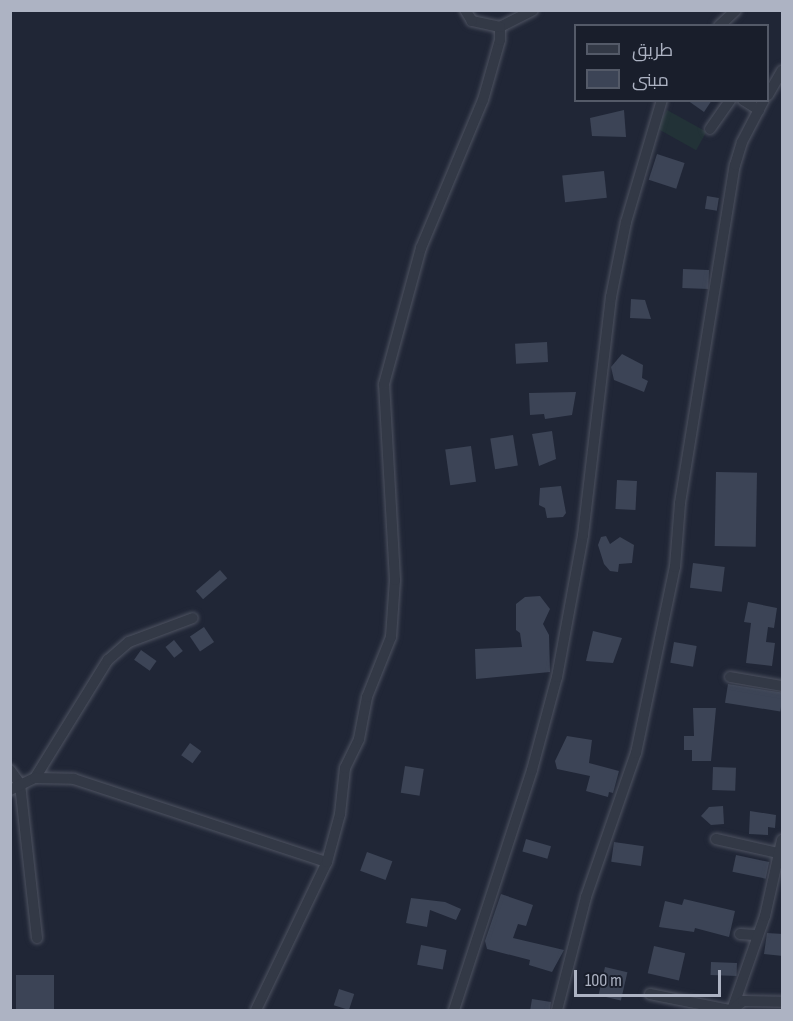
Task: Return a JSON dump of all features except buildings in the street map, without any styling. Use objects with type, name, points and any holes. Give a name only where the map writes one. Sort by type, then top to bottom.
[{"type":"street","points":[[465,10],[472,21],[500,27],[533,10]]},
{"type":"street","points":[[721,24],[736,10]]},
{"type":"street","points":[[256,1011],[327,862],[340,814],[345,768],[359,739],[367,697],[388,652],[394,622],[395,580],[382,400],[386,375],[421,248],[483,100],[500,27]]},
{"type":"street","points":[[769,93],[783,71]]},
{"type":"street","points":[[454,1011],[532,770],[557,677],[583,535],[611,297],[626,222],[661,102]]},
{"type":"street","points":[[710,129],[729,102]]},
{"type":"street","points":[[557,1011],[586,897],[636,753],[675,567],[680,503],[735,165],[762,105]]},
{"type":"street","points":[[35,778],[108,660],[129,642],[193,618]]},
{"type":"street","points":[[730,677],[783,686]]},
{"type":"street","points":[[10,770],[15,787],[37,938]]},
{"type":"street","points":[[15,787],[35,778],[64,777],[90,783],[327,862]]},
{"type":"street","points":[[716,839],[778,853]]},
{"type":"street","points":[[731,1011],[755,935],[765,916],[778,853],[783,840]]},
{"type":"street","points":[[740,933],[755,935]]},
{"type":"street","points":[[650,994],[731,1011]]},
{"type":"street","points":[[731,1011],[743,1001],[783,1002]]},
{"type":"shaded area","points":[[667,110],[706,132],[696,150],[657,128]]}]
